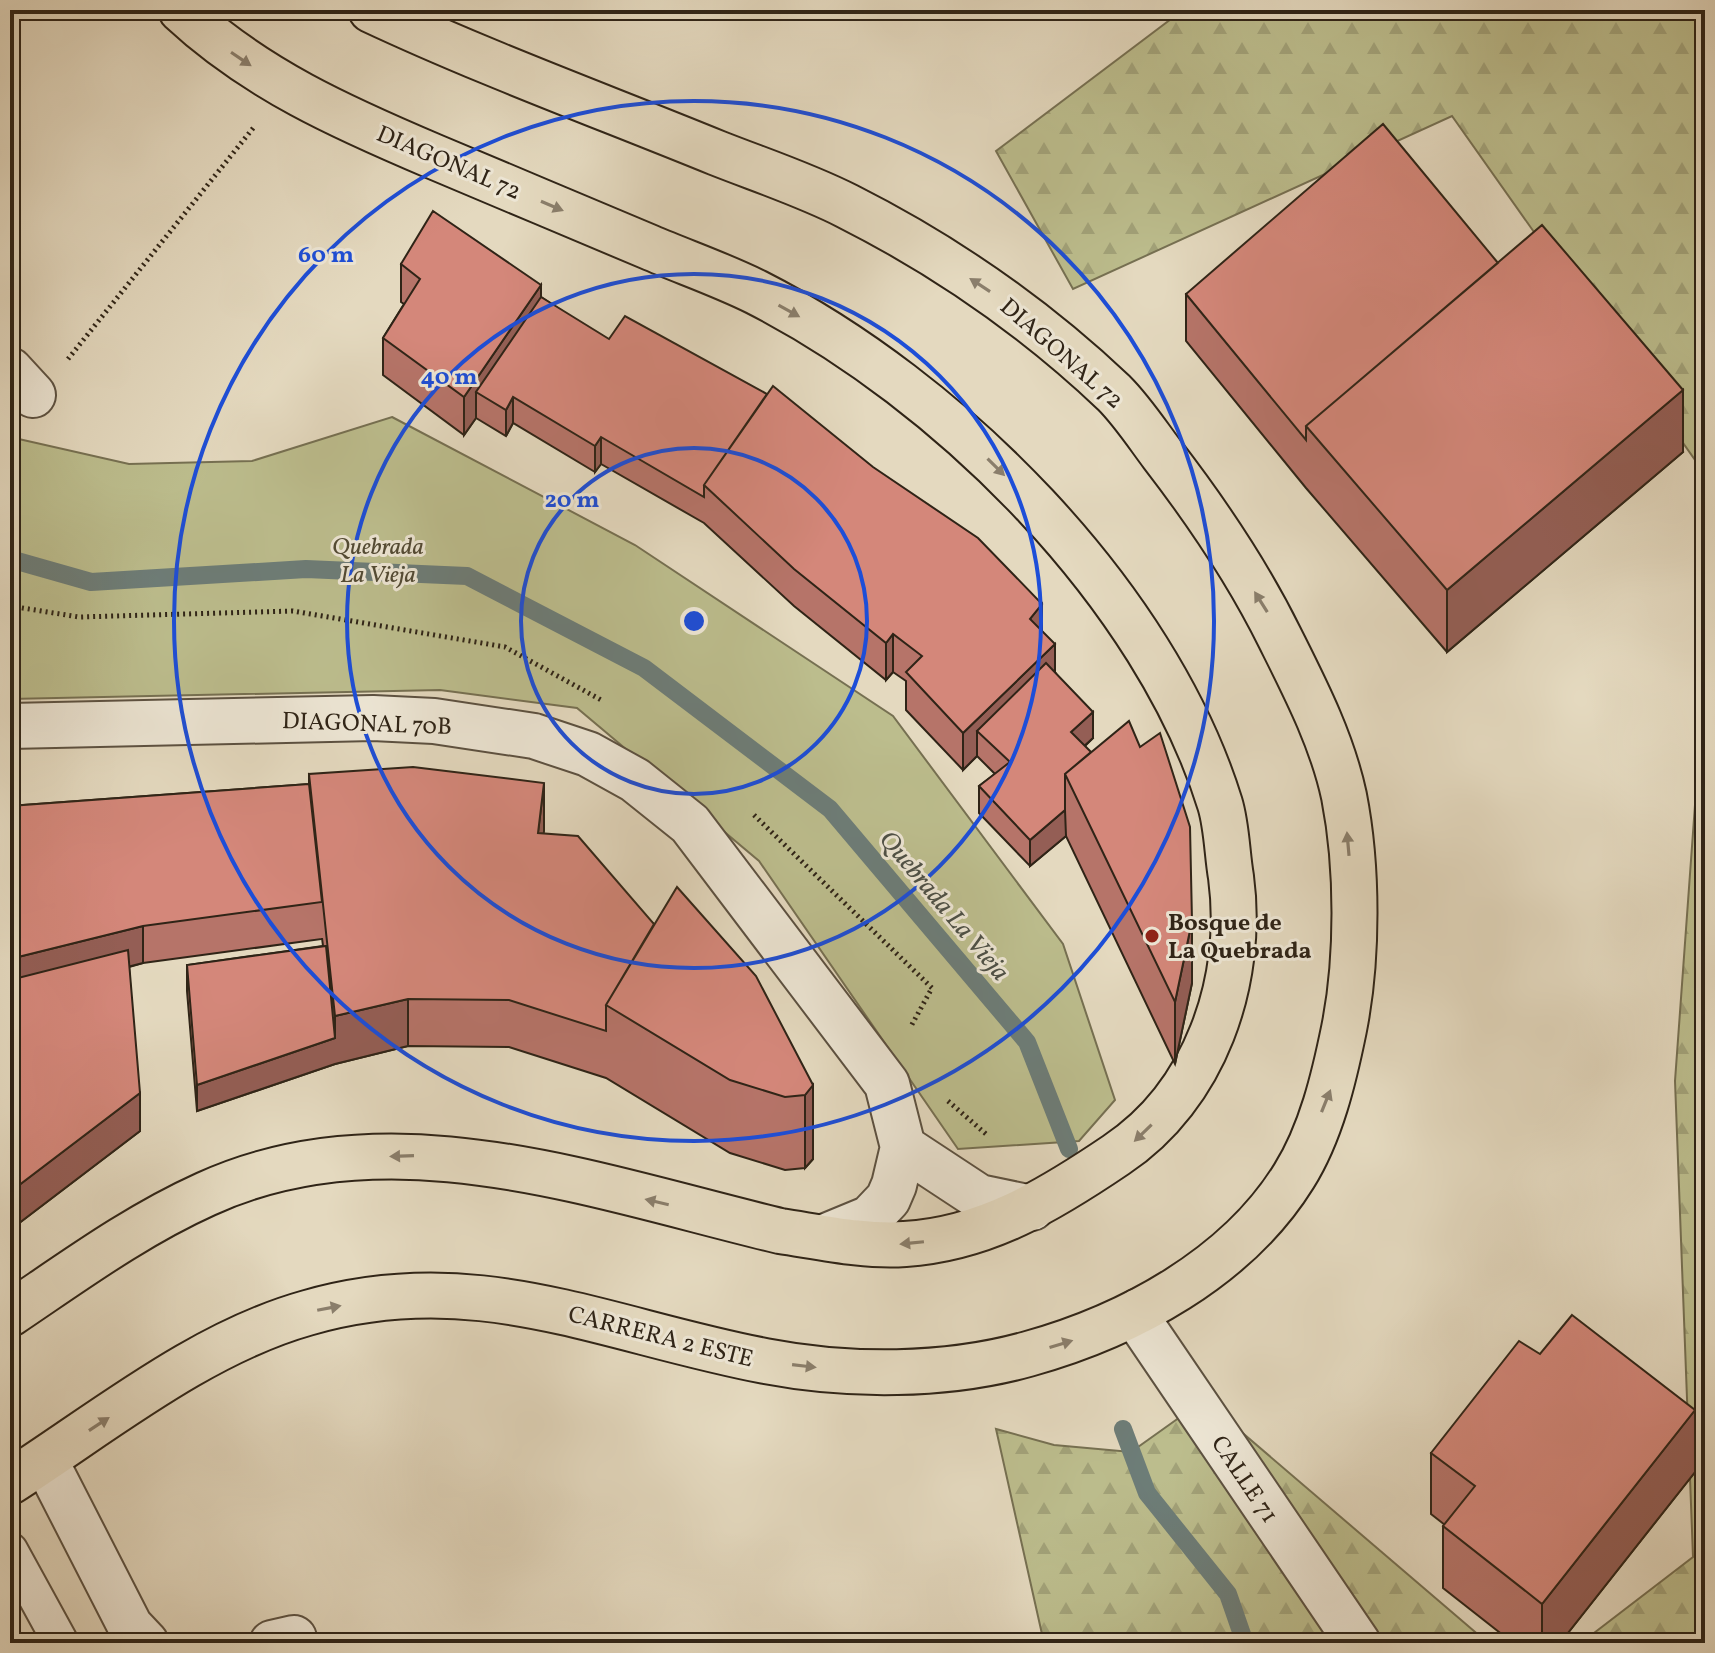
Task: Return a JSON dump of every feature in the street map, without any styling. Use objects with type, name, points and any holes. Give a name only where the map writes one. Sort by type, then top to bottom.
[{"type":"main road","name":"DIAGONAL 72","points":[[181,10],[215,42],[285,89],[380,134],[754,291],[825,331],[965,437],[1037,507],[1099,580],[1151,657],[1191,732],[1221,808],[1234,900],[1227,982],[1210,1044],[1169,1108],[1127,1148],[1032,1208]]},
{"type":"main road","name":"DIAGONAL 72","points":[[371,10],[418,32],[843,204],[938,258],[1027,316],[1120,399],[1199,503],[1270,618],[1317,715],[1343,795],[1353,896],[1351,993],[1333,1083],[1296,1173]]},
{"type":"main road","points":[[10,1314],[132,1231],[208,1192],[286,1168],[350,1158],[424,1155],[488,1162],[780,1231],[900,1245],[972,1233],[1032,1208]]},
{"type":"main road","name":"CARRERA 2 ESTE","points":[[27,1471],[197,1361],[256,1329],[311,1311],[365,1301],[468,1294],[529,1303],[768,1362],[834,1370],[960,1368],[1022,1356],[1073,1341],[1139,1311],[1189,1281],[1227,1252],[1266,1212],[1296,1173]]},
{"type":"street","name":"DIAGONAL 70B","points":[[10,726],[373,718],[434,721],[534,736],[588,754],[635,780],[690,824],[887,1084],[903,1147]]},
{"type":"street","points":[[824,1237],[870,1218],[888,1199],[903,1147],[979,1197],[1032,1208]]},
{"type":"street","name":"CALLE 71","points":[[1139,1311],[1144,1328],[1358,1643]]},
{"type":"street","points":[[27,1471],[130,1626],[146,1643]]},
{"type":"lane","points":[[10,1550],[61,1643]]},
{"type":"path","points":[[20,380],[32,357],[55,374],[255,126]]},
{"type":"green space","points":[[1183,10],[1705,10],[1705,474],[1452,116],[1073,289],[996,151]]},
{"type":"green space","name":"Quebrada La Vieja","points":[[392,417],[635,545],[893,716],[1063,944],[1115,1100],[1079,1141],[958,1149],[759,861],[577,708],[440,690],[10,699],[10,437],[129,464],[252,461]]},
{"type":"green space","points":[[1705,667],[1705,1643],[1581,1643],[1693,1557],[1675,1081]]},
{"type":"green space","points":[[1204,1400],[1488,1643],[1044,1643],[996,1429],[1054,1445],[1131,1452]]},
{"type":"building","points":[[1383,124],[1498,263],[1306,426],[1306,440],[1186,294]]},
{"type":"building","points":[[433,211],[541,285],[464,397],[383,338],[420,279],[401,264]]},
{"type":"building","points":[[1542,225],[1683,390],[1447,590],[1306,426]]},
{"type":"building","points":[[541,297],[609,339],[625,316],[767,394],[704,485],[704,497],[601,437],[595,446],[513,397],[506,410],[476,392]]},
{"type":"building","points":[[773,386],[873,467],[978,538],[1042,604],[1030,619],[1055,644],[963,733],[906,672],[922,656],[893,634],[886,643],[794,569],[704,485]]},
{"type":"building","points":[[1046,663],[1093,712],[1071,732],[1091,752],[1065,774],[1065,810],[1030,840],[979,786],[1010,762],[977,731]]},
{"type":"building","name":"Bosque de La Quebrada","points":[[1129,721],[1140,747],[1160,733],[1190,827],[1192,921],[1175,1002],[1065,774]]},
{"type":"building","points":[[413,767],[544,783],[538,833],[578,836],[654,924],[606,1005],[606,1031],[509,1000],[408,999],[335,1016],[309,774]]},
{"type":"building","points":[[309,784],[322,902],[143,926],[10,959],[10,806]]},
{"type":"building","points":[[677,887],[756,976],[813,1085],[805,1095],[785,1097],[730,1080],[606,1005]]},
{"type":"building","points":[[326,946],[335,1038],[197,1085],[187,965]]},
{"type":"building","points":[[128,950],[140,1093],[10,1192],[10,980]]},
{"type":"building","points":[[1572,1315],[1695,1410],[1542,1604],[1443,1526],[1475,1486],[1431,1453],[1519,1341],[1540,1354]]},
{"type":"waterway","name":"Quebrada La Vieja","points":[[10,559],[91,582],[306,569],[467,576],[644,668],[830,809],[1027,1042],[1069,1149]]},
{"type":"waterway","name":"Quebrada La Vieja","points":[[1123,1429],[1147,1493],[1228,1594],[1245,1643]]},
{"type":"place","name":"Bosque de La Quebrada","points":[[1152,936]]}]
